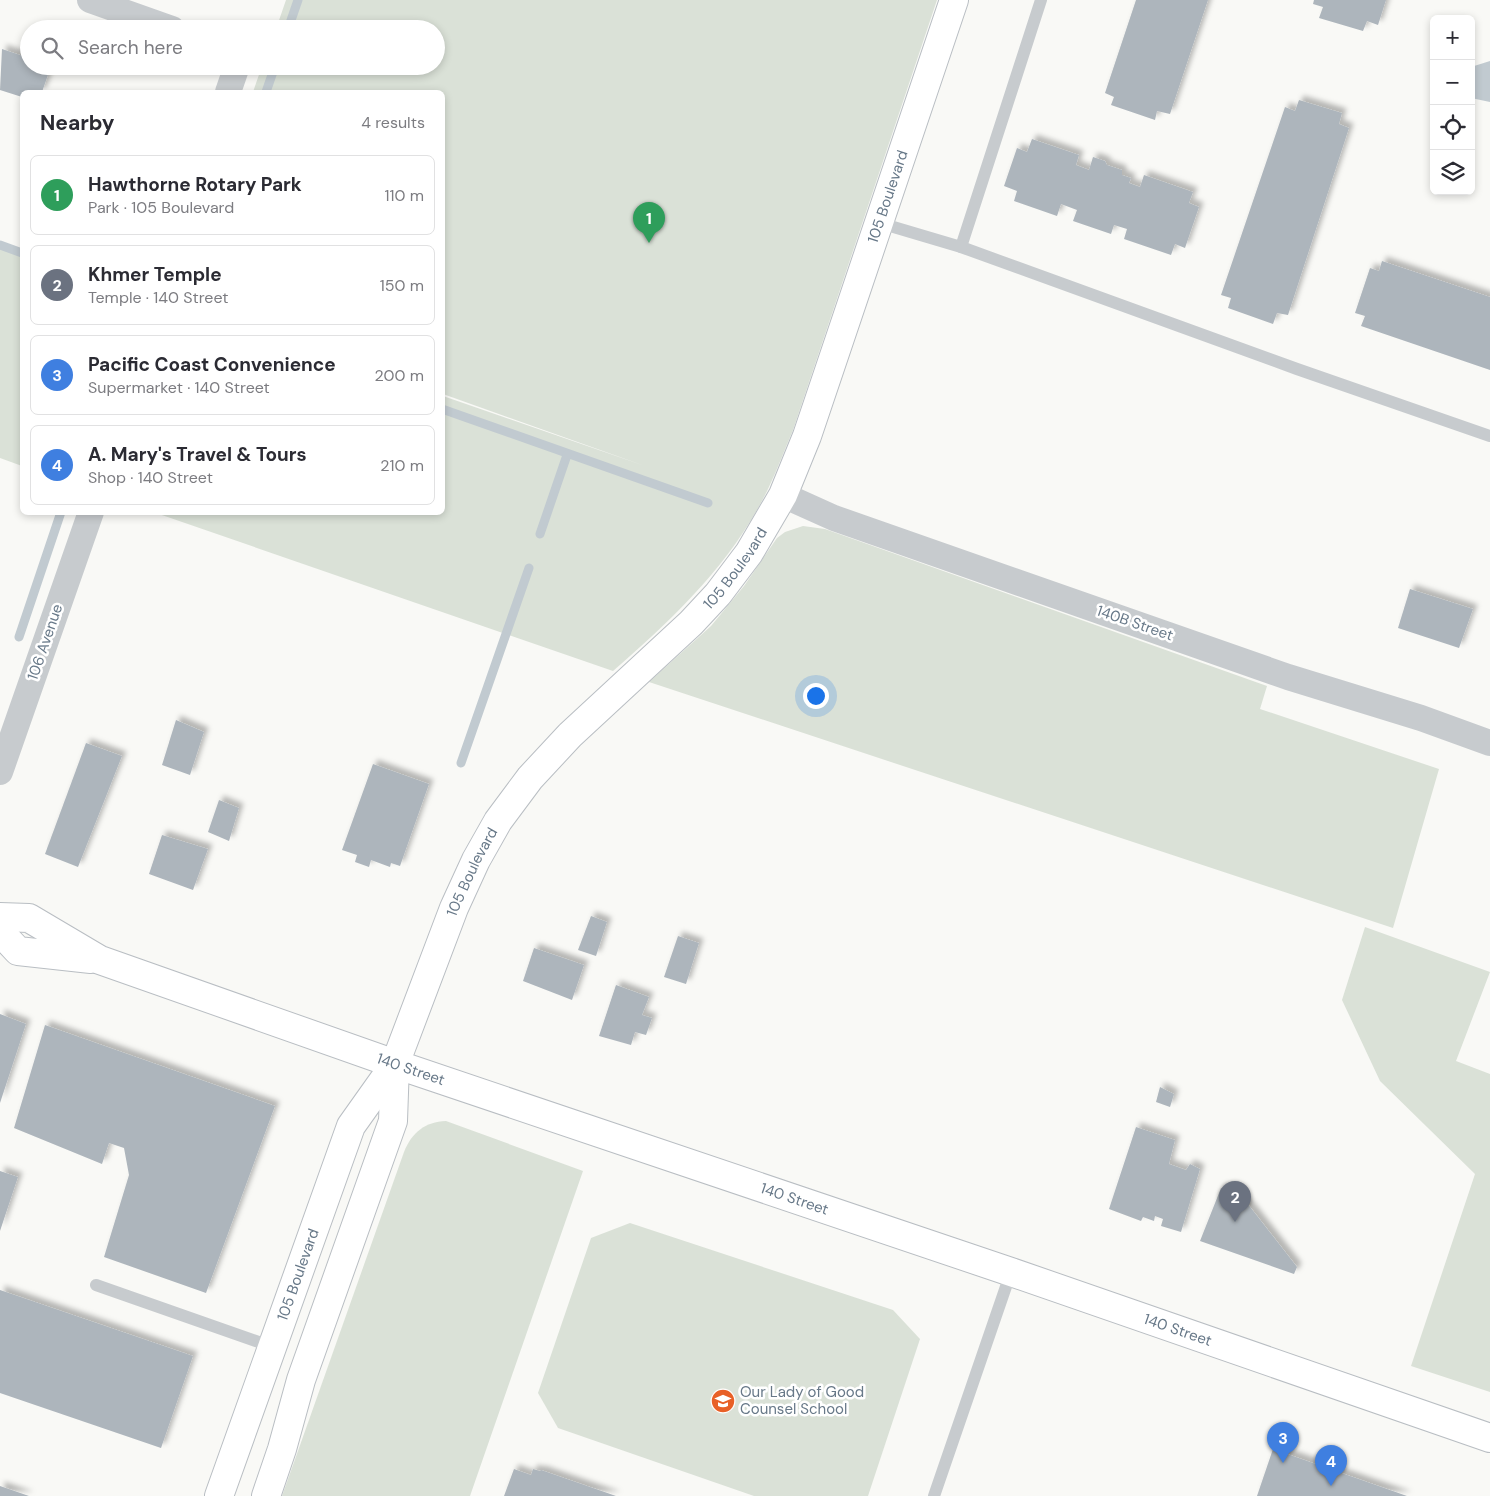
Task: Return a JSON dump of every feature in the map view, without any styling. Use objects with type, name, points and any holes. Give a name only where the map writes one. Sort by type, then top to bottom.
[{"type":"street","points":[[90,0],[147,20]]},
{"type":"street","name":"105 Boulevard","points":[[219,1496],[351,1126],[395,1064],[454,908],[476,860],[498,821],[530,778],[570,735],[691,623],[718,594],[749,553],[783,495],[807,436],[954,0]]},
{"type":"street","points":[[229,90],[234,75]]},
{"type":"street","name":"140B Street","points":[[783,495],[834,518],[1288,677],[1421,718],[1490,743]]},
{"type":"street","name":"106 Avenue","points":[[0,772],[90,515]]},
{"type":"street","name":"140 Street","points":[[0,917],[29,918],[100,960],[395,1064],[1011,1272],[1490,1438]]},
{"type":"street","name":"140 Street","points":[[0,932],[18,951],[100,960]]},
{"type":"street","name":"105 Boulevard","points":[[266,1496],[282,1449],[301,1380],[393,1121],[395,1064]]},
{"type":"lane","points":[[961,246],[1040,0]]},
{"type":"lane","points":[[880,223],[961,246],[1297,369],[1490,436]]},
{"type":"lane","points":[[934,1496],[1011,1272]]},
{"type":"lane","points":[[96,1285],[272,1347]]},
{"type":"shaded area","points":[[286,0],[937,0],[793,430],[768,489],[754,516],[737,541],[700,588],[658,631],[613,671],[162,515],[445,515],[445,397],[645,466],[445,395],[445,90],[254,90],[259,75],[445,75],[445,20],[279,20]]},
{"type":"shaded area","points":[[1490,61],[1490,102],[1475,99],[1475,66]]},
{"type":"shaded area","points":[[0,242],[20,249],[20,465],[0,458]]},
{"type":"shaded area","points":[[803,526],[825,529],[1267,686],[1260,709],[1439,769],[1393,928],[649,682],[711,626],[744,586],[777,538],[785,532]]},
{"type":"shaded area","points":[[1365,927],[1490,972],[1456,1061],[1490,1074],[1490,1392],[1411,1366],[1475,1174],[1380,1081],[1342,1000]]},
{"type":"shaded area","points":[[446,1121],[583,1171],[470,1496],[282,1496],[407,1145],[420,1129],[432,1123]]},
{"type":"shaded area","name":"Our Lady of Good Counsel School","points":[[630,1223],[893,1310],[920,1339],[868,1496],[754,1496],[558,1428],[538,1393],[591,1238]]},
{"type":"building","points":[[1136,0],[1208,0],[1170,114],[1157,111],[1155,120],[1111,105],[1114,97],[1105,93]]},
{"type":"building","points":[[1314,0],[1386,0],[1378,25],[1367,21],[1363,31],[1319,18],[1323,7],[1313,4]]},
{"type":"building","points":[[2,49],[20,55],[20,75],[48,75],[43,90],[20,90],[20,96],[0,90]]},
{"type":"building","points":[[1299,100],[1342,113],[1339,124],[1349,128],[1288,315],[1277,313],[1273,324],[1228,308],[1231,298],[1221,295],[1285,107],[1295,111]]},
{"type":"building","points":[[1032,139],[1079,155],[1076,165],[1089,170],[1093,157],[1105,161],[1107,165],[1122,170],[1122,175],[1131,178],[1129,183],[1140,187],[1144,175],[1193,192],[1189,203],[1199,207],[1185,248],[1175,244],[1171,255],[1124,239],[1127,229],[1114,225],[1111,234],[1073,221],[1077,210],[1061,204],[1057,216],[1014,201],[1017,191],[1004,186],[1017,148],[1027,152]]},
{"type":"building","points":[[1382,261],[1490,297],[1490,370],[1361,326],[1365,316],[1355,313],[1370,268],[1379,271]]},
{"type":"building","points":[[1410,589],[1473,609],[1459,648],[1398,628]]},
{"type":"building","points":[[176,720],[204,732],[190,775],[162,765]]},
{"type":"building","points":[[86,743],[122,756],[78,867],[45,854]]},
{"type":"building","points":[[373,764],[429,784],[400,866],[391,863],[390,867],[371,860],[369,867],[355,862],[357,855],[342,850]]},
{"type":"building","points":[[219,800],[239,808],[229,841],[208,832]]},
{"type":"building","points":[[162,835],[208,849],[193,890],[149,874]]},
{"type":"building","points":[[591,916],[607,922],[596,956],[578,950]]},
{"type":"building","points":[[678,936],[699,943],[686,984],[664,977]]},
{"type":"building","points":[[534,948],[584,965],[572,1000],[523,981]]},
{"type":"building","points":[[616,985],[649,997],[642,1015],[652,1018],[646,1035],[635,1032],[631,1045],[599,1036]]},
{"type":"building","points":[[0,1014],[26,1024],[0,1103]]},
{"type":"building","points":[[45,1025],[275,1106],[206,1293],[104,1257],[129,1175],[124,1148],[109,1143],[102,1164],[14,1128]]},
{"type":"building","points":[[1160,1087],[1174,1094],[1170,1107],[1156,1102]]},
{"type":"building","points":[[1136,1127],[1175,1140],[1169,1164],[1186,1170],[1190,1164],[1200,1169],[1181,1232],[1161,1226],[1163,1219],[1155,1216],[1154,1221],[1143,1217],[1141,1221],[1109,1209]]},
{"type":"building","points":[[0,1171],[18,1177],[0,1231]]},
{"type":"building","points":[[1221,1188],[1238,1193],[1236,1199],[1247,1203],[1297,1267],[1294,1274],[1200,1241]]},
{"type":"building","points":[[0,1290],[193,1356],[161,1448],[0,1393]]},
{"type":"building","points":[[1273,1449],[1407,1496],[1257,1496]]},
{"type":"building","points":[[514,1469],[531,1475],[533,1469],[541,1470],[616,1496],[504,1496]]},
{"type":"building","points":[[0,1486],[29,1496],[0,1496]]},
{"type":"waterway","points":[[291,20],[298,0]]},
{"type":"waterway","points":[[267,90],[272,75]]},
{"type":"waterway","points":[[0,245],[20,252]]},
{"type":"waterway","points":[[445,410],[708,503]]},
{"type":"waterway","points":[[540,534],[567,455]]},
{"type":"waterway","points":[[19,637],[60,515]]},
{"type":"waterway","points":[[461,763],[529,568]]},
{"type":"place","name":"Hawthorne Rotary Park","points":[[649,243]]},
{"type":"place","name":"Khmer Temple","points":[[1235,1222]]},
{"type":"place","name":"Our Lady of Good Counsel School","points":[[723,1401]]},
{"type":"place","name":"Pacific Coast Convenience","points":[[1283,1463]]},
{"type":"place","name":"A. Mary's Travel & Tours","points":[[1331,1486]]}]
